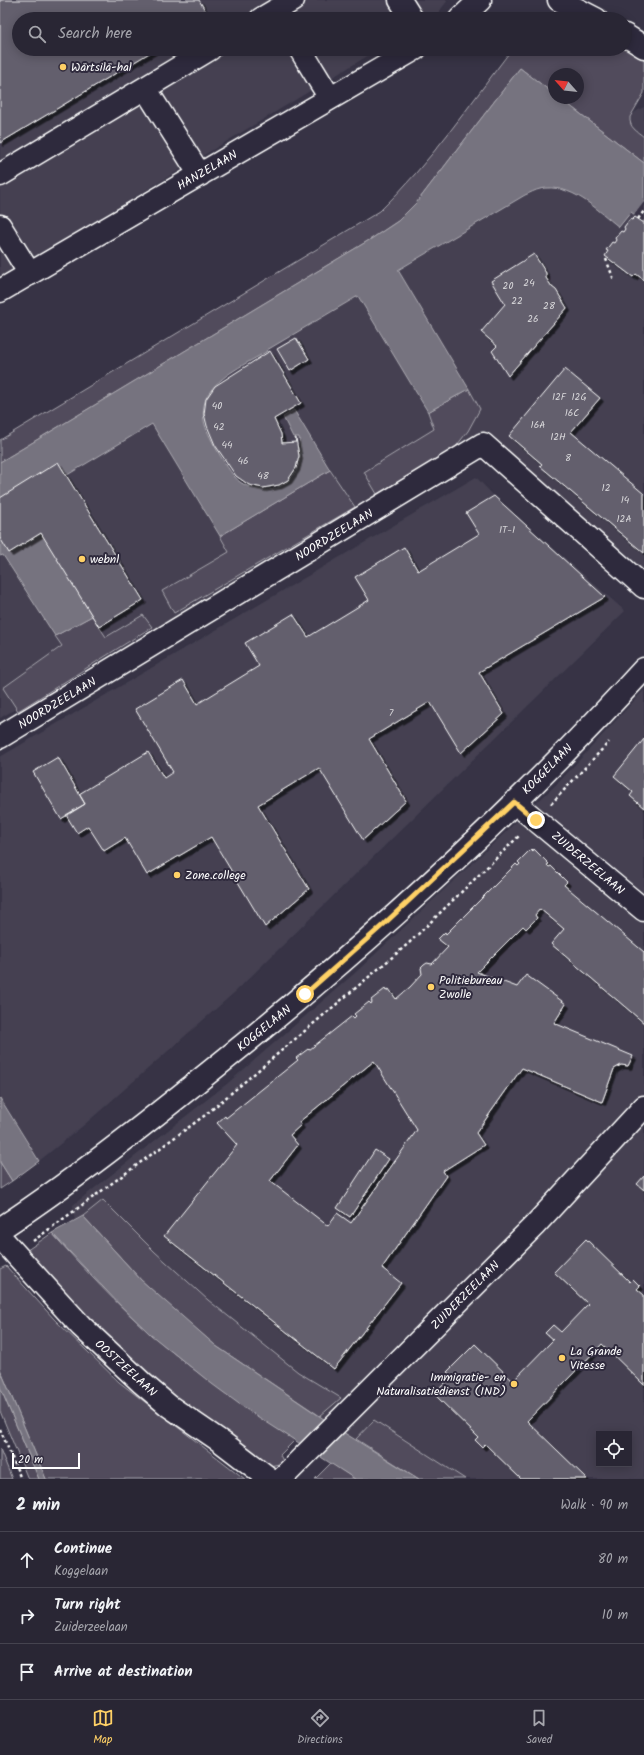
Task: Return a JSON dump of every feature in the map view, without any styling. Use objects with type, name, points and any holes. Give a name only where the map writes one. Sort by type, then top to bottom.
[{"type":"street","points":[[400,0],[408,12]]},
{"type":"street","points":[[461,12],[467,0]]},
{"type":"street","points":[[467,12],[480,0]]},
{"type":"street","points":[[559,0],[582,12]]},
{"type":"street","points":[[632,39],[644,47]]},
{"type":"street","points":[[0,175],[198,56]]},
{"type":"street","points":[[304,56],[330,98]]},
{"type":"street","name":"HANZELAAN","points":[[0,291],[403,56]]},
{"type":"street","points":[[145,88],[200,175]]},
{"type":"street","points":[[0,226],[30,274]]},
{"type":"street","name":"NOORDZEELAAN","points":[[0,737],[483,444],[644,587]]},
{"type":"street","name":"KOGGELAAN","points":[[0,1229],[75,1177],[158,1113],[305,994],[384,924],[514,802],[577,740],[644,669]]},
{"type":"street","name":"ZUIDERZEELAAN","points":[[514,802],[644,910]]},
{"type":"street","name":"ZUIDERZEELAAN","points":[[281,1479],[534,1226],[644,1107]]},
{"type":"street","name":"OOSTZEELAAN","points":[[0,1238],[81,1326],[142,1383],[169,1406],[223,1443],[270,1479]]},
{"type":"path","points":[[638,219],[644,211]]},
{"type":"path","points":[[606,259],[614,280]]},
{"type":"path","points":[[0,1429],[21,1479]]},
{"type":"shaded area","points":[[0,0],[448,0],[439,12],[12,12],[12,56],[367,56],[0,279]]},
{"type":"shaded area","points":[[632,50],[639,54],[644,60],[644,93],[630,117],[630,121],[632,127],[644,137],[644,163],[568,104],[584,104],[584,68],[548,68],[548,89],[520,68],[417,202],[398,221],[371,239],[0,462],[0,440],[380,211],[433,153],[507,56],[632,56]]},
{"type":"shaded area","points":[[520,68],[548,89],[548,104],[568,104],[644,163],[644,222],[631,212],[619,227],[593,206],[573,193],[551,188],[540,189],[525,195],[398,270],[469,389],[428,412],[358,296],[267,350],[218,382],[206,398],[204,405],[205,425],[225,464],[240,482],[256,489],[273,489],[287,482],[293,475],[300,460],[299,437],[293,437],[283,417],[294,410],[330,470],[220,536],[152,424],[24,501],[92,616],[55,636],[3,555],[0,556],[0,462],[371,239],[398,221],[417,202]]},
{"type":"shaded area","points":[[644,107],[644,576],[477,444],[0,718],[0,470]]},
{"type":"shaded area","points":[[469,389],[480,409],[468,431],[454,449],[377,494],[364,472],[434,429],[428,412]]},
{"type":"shaded area","points":[[330,470],[355,507],[174,613],[162,591],[229,552],[220,536]]},
{"type":"shaded area","name":"Zone.college","points":[[476,477],[494,496],[625,611],[235,992],[84,1125],[39,1161],[0,1097],[0,757]]},
{"type":"shaded area","points":[[143,615],[152,627],[18,711],[3,688],[62,646],[55,636],[92,616],[106,637]]},
{"type":"shaded area","points":[[644,690],[644,1479],[318,1479],[346,1454],[76,1235],[73,1205],[228,1083],[356,972],[560,781]]},
{"type":"shaded area","points":[[0,1098],[39,1161],[12,1181],[0,1162]]},
{"type":"shaded area","points":[[0,1162],[12,1181],[0,1189]]},
{"type":"shaded area","points":[[103,1200],[155,1252],[208,1300],[298,1372],[341,1398],[320,1416],[216,1346],[141,1280],[83,1216]]},
{"type":"shaded area","points":[[83,1216],[141,1280],[216,1346],[346,1434],[419,1479],[355,1479],[246,1409],[212,1384],[151,1335],[120,1305],[52,1233]]},
{"type":"shaded area","points":[[52,1233],[101,1286],[153,1336],[222,1390],[295,1440],[280,1455],[284,1463],[270,1466],[143,1373],[23,1253]]},
{"type":"shaded area","points":[[6,1266],[55,1320],[119,1382],[245,1479],[46,1479],[0,1369],[0,1269]]},
{"type":"shaded area","points":[[0,1369],[46,1479],[39,1479],[0,1387]]},
{"type":"shaded area","points":[[0,1387],[39,1479],[28,1479],[0,1411]]},
{"type":"shaded area","points":[[374,1420],[465,1479],[419,1479],[356,1439]]},
{"type":"shaded area","points":[[0,1449],[12,1479],[0,1479]]},
{"type":"shaded area","points":[[331,1463],[355,1479],[315,1479]]},
{"type":"pier","points":[[644,202],[644,220],[642,222],[634,215]]},
{"type":"building","name":"Wärtsilä-hal","points":[[0,0],[199,0],[206,12],[12,12],[12,56],[144,56],[0,143]]},
{"type":"building","points":[[635,217],[644,223],[644,280],[636,274],[633,277],[605,256],[608,251],[606,250],[612,242],[614,243],[616,240],[615,238],[621,231],[623,232],[625,229],[624,227],[630,219],[632,220]]},
{"type":"building","points":[[534,254],[546,273],[546,278],[556,290],[567,308],[508,376],[492,351],[497,346],[481,332],[505,304],[491,281]]},
{"type":"building","points":[[296,338],[309,359],[290,371],[277,349]]},
{"type":"building","points":[[270,351],[301,403],[274,419],[281,434],[282,443],[296,442],[296,438],[299,456],[296,468],[288,480],[279,485],[263,488],[249,485],[236,476],[215,445],[204,414],[206,399],[215,386]]},
{"type":"building","points":[[565,369],[600,398],[571,432],[644,494],[644,553],[540,466],[542,464],[509,436]]},
{"type":"building","points":[[58,462],[143,600],[99,627],[41,533],[9,553],[0,538],[0,498]]},
{"type":"building","points":[[494,496],[605,597],[479,672],[504,714],[461,753],[430,702],[369,739],[406,801],[363,840],[319,768],[258,805],[309,889],[265,927],[211,837],[147,875],[125,838],[104,851],[88,826],[77,833],[66,815],[85,804],[79,794],[148,752],[164,778],[173,772],[135,709],[183,680],[197,704],[259,666],[245,643],[293,614],[308,637],[369,600],[355,577],[404,547],[418,571],[479,534],[466,513]]},
{"type":"building","points":[[644,739],[644,808],[630,796],[633,792],[614,776]]},
{"type":"building","points":[[58,757],[85,804],[61,819],[33,772]]},
{"type":"building","points":[[531,849],[533,851],[534,849],[549,864],[547,865],[549,867],[551,866],[567,882],[564,885],[644,952],[644,1023],[551,944],[564,929],[540,909],[535,915],[537,918],[526,929],[523,926],[477,972],[517,987],[526,975],[566,1004],[554,1023],[633,1056],[628,1066],[621,1065],[614,1069],[602,1102],[522,1068],[476,1133],[484,1145],[443,1171],[446,1176],[382,1268],[401,1283],[334,1369],[164,1236],[237,1145],[217,1123],[225,1116],[226,1118],[298,1060],[296,1058],[308,1049],[309,1050],[352,1016],[354,1018],[356,1016],[354,1014],[369,1002],[371,1004],[371,1000],[385,989],[386,991],[389,989],[396,999],[410,987],[422,974],[421,968],[427,963],[432,964],[448,947],[438,939],[445,932],[446,934],[516,864],[518,866],[520,864],[518,862]],"holes":[[[374,1061],[417,1130],[351,1223],[337,1213],[328,1226],[270,1181],[298,1145],[290,1135],[301,1125],[299,1122]]]},
{"type":"building","points":[[375,1150],[389,1159],[350,1217],[337,1208]]},
{"type":"building","points":[[644,1176],[644,1190],[637,1184]]},
{"type":"building","name":"La Grande Vitesse","points":[[586,1239],[630,1282],[633,1279],[640,1286],[637,1289],[644,1295],[644,1385],[602,1344],[527,1421],[587,1479],[521,1479],[485,1444],[482,1447],[475,1440],[478,1437],[434,1394],[452,1376],[447,1372],[475,1344],[513,1381],[553,1340],[545,1333],[553,1325],[561,1332],[588,1304],[554,1272]]},
{"type":"place","name":"Wärtsilä-hal","points":[[63,67]]},
{"type":"place","name":"webnl","points":[[82,559]]},
{"type":"place","name":"Zone.college","points":[[177,875]]},
{"type":"place","name":"Politiebureau Zwolle","points":[[431,987]]},
{"type":"place","name":"La Grande Vitesse","points":[[562,1358]]},
{"type":"place","name":"Immigratie- en Naturalisatiedienst (IND)","points":[[514,1384]]},
{"type":"route","points":[[305,994],[384,924],[514,802],[536,820]]}]
